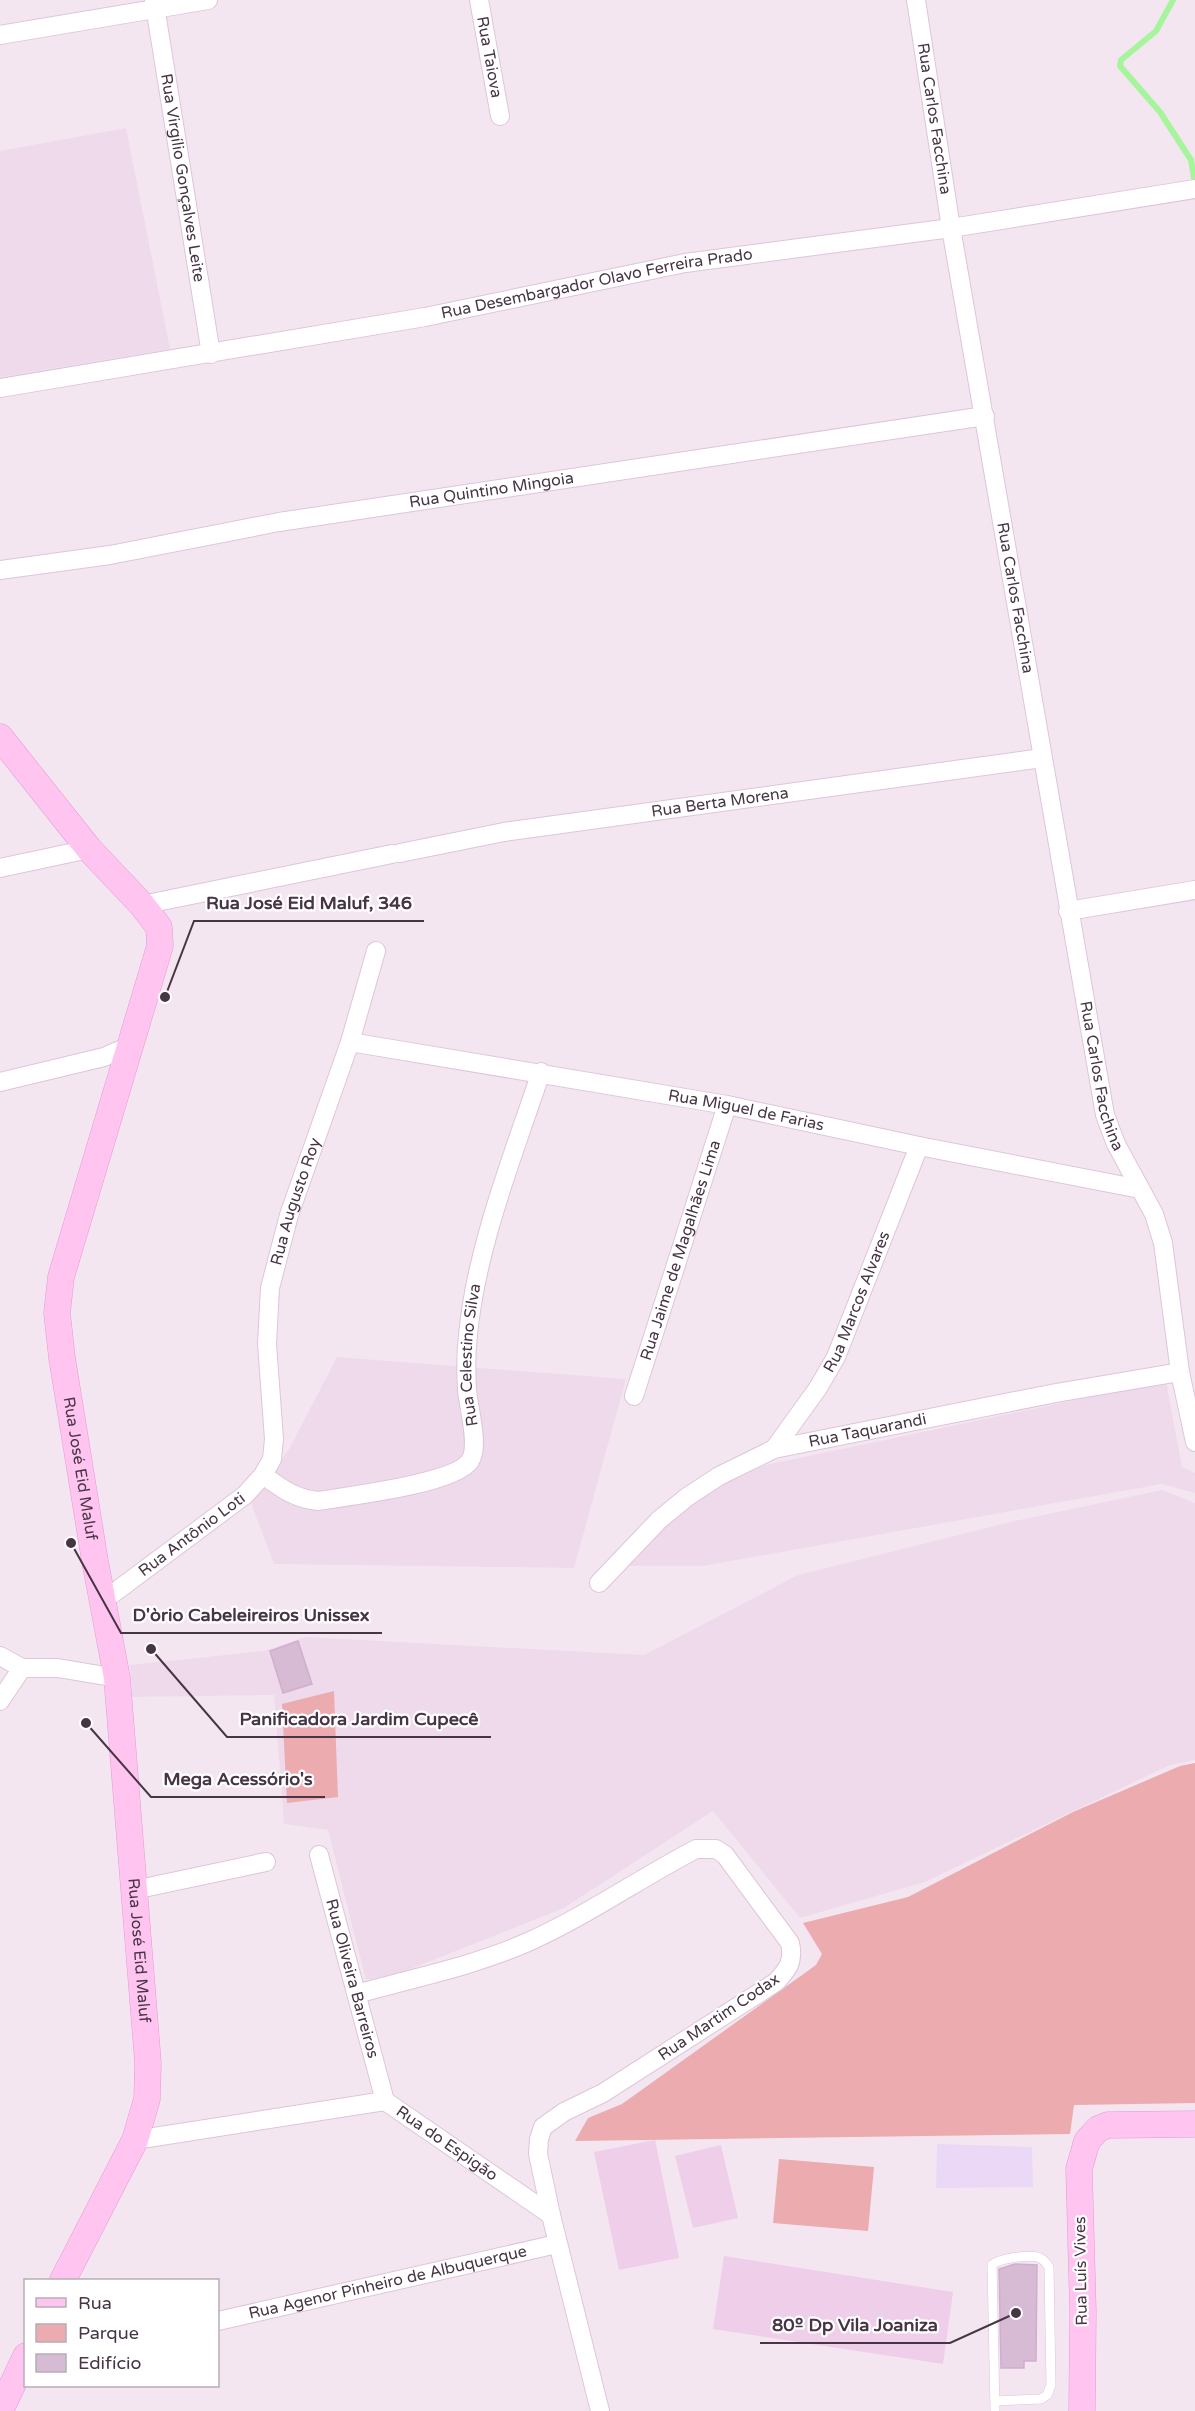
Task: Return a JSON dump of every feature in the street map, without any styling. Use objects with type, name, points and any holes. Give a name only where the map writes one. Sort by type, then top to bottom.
[{"type":"street","points":[[0,35],[155,4],[207,0]]},
{"type":"street","name":"Rua Taiova","points":[[479,0],[500,116]]},
{"type":"street","name":"Rua Carlos Facchina","points":[[916,0],[951,228],[1105,1114],[1116,1144],[1154,1214],[1163,1243],[1180,1371],[1195,1442]]},
{"type":"street","name":"Rua Virgílio Gonçalves Leite","points":[[155,4],[211,354]]},
{"type":"street","name":"Rua Desembargador Olavo Ferreira Prado","points":[[0,388],[425,316],[685,263],[951,228],[1189,189]]},
{"type":"street","name":"Rua Quintino Mingoia","points":[[0,570],[110,555],[279,522],[985,416]]},
{"type":"street","name":"Rua José Eid Maluf","points":[[0,737],[89,849],[142,905],[159,927],[160,946],[61,1277],[57,1313],[62,1358],[117,1678],[148,2063],[147,2098],[135,2140],[64,2279]]},
{"type":"street","name":"Rua Berta Morena","points":[[142,905],[504,832],[1042,758]]},
{"type":"street","points":[[0,868],[89,849]]},
{"type":"street","points":[[1068,911],[1195,890]]},
{"type":"street","name":"Rua Augusto Roy","points":[[268,1467],[274,1439],[274,1409],[267,1344],[270,1288],[289,1215],[350,1042],[376,951]]},
{"type":"street","name":"Rua Miguel de Farias","points":[[350,1042],[541,1072],[727,1105],[919,1146],[1140,1189]]},
{"type":"street","points":[[0,1082],[104,1057],[132,1045]]},
{"type":"street","name":"Rua Celestino Silva","points":[[268,1467],[286,1492],[303,1499],[318,1501],[420,1483],[453,1473],[471,1460],[474,1450],[467,1390],[468,1336],[475,1284],[502,1190],[541,1072]]},
{"type":"street","name":"Rua Jaime de Magalhães Lima","points":[[634,1396],[727,1105]]},
{"type":"street","name":"Rua Marcos Alvares","points":[[774,1449],[818,1388],[836,1357],[919,1146]]},
{"type":"street","name":"Rua Taquarandi","points":[[599,1583],[659,1520],[687,1497],[718,1476],[774,1449],[1180,1371]]},
{"type":"street","name":"Rua Antônio Loti","points":[[103,1601],[245,1495],[268,1467]]},
{"type":"street","points":[[0,1656],[22,1668],[58,1668],[117,1678]]},
{"type":"street","points":[[0,1701],[22,1668]]},
{"type":"street","name":"Rua Martim Codax","points":[[357,1994],[455,1967],[526,1942],[588,1911],[696,1849],[716,1849],[725,1855],[790,1943],[793,1956],[789,1967],[776,1983],[603,2093],[549,2121],[543,2127],[538,2154],[551,2215]]},
{"type":"street","name":"Rua Oliveira Barreiros","points":[[319,1855],[385,2101]]},
{"type":"street","points":[[134,1890],[266,1862]]},
{"type":"street","name":"Rua do Espigão","points":[[135,2140],[385,2101],[551,2215]]},
{"type":"street","name":"Rua Luís Vives","points":[[1082,2411],[1083,2312],[1079,2169],[1087,2140],[1092,2134],[1108,2125],[1195,2124]]},
{"type":"street","points":[[551,2215],[600,2411]]},
{"type":"street","name":"Rua Agenor Pinheiro de Albuquerque","points":[[219,2321],[557,2244]]},
{"type":"street","points":[[0,2411],[24,2363]]},
{"type":"lane","points":[[1038,2257],[1044,2260],[1049,2267],[1051,2385],[1047,2395],[1041,2399],[995,2406],[992,2265],[996,2260],[1038,2257]]},
{"type":"shaded area","points":[[126,128],[170,349],[0,377],[0,151]]},
{"type":"shaded area","points":[[337,1357],[626,1379],[574,1568],[274,1564],[251,1503],[289,1449]]},
{"type":"shaded area","points":[[1166,1381],[1182,1467],[1195,1473],[1195,1493],[1162,1484],[703,1566],[623,1566],[690,1499],[761,1466]]},
{"type":"shaded area","points":[[1162,1490],[1195,1503],[1195,1760],[1170,1765],[925,1882],[800,1918],[713,1811],[564,1908],[403,1972],[366,1980],[328,1830],[284,1824],[274,1695],[132,1697],[130,1665],[264,1651],[305,1637],[644,1655],[798,1575],[1010,1522]]},
{"type":"shaded area","points":[[655,2140],[679,2258],[619,2270],[594,2152]]},
{"type":"shaded area","points":[[937,2144],[1032,2147],[1033,2187],[936,2188]]},
{"type":"shaded area","points":[[721,2145],[738,2218],[693,2228],[675,2156]]},
{"type":"shaded area","points":[[724,2256],[953,2292],[943,2364],[713,2329]]},
{"type":"green space","points":[[334,1691],[338,1797],[287,1803],[282,1704]]},
{"type":"green space","points":[[1195,1763],[1195,2103],[1074,2105],[1070,2134],[575,2141],[588,2118],[622,2104],[816,1965],[822,1954],[803,1923],[908,1897],[1073,1812],[1180,1766]]},
{"type":"green space","points":[[779,2159],[874,2167],[868,2231],[773,2223]]},
{"type":"building","points":[[298,1641],[312,1684],[283,1693],[270,1651]]},
{"type":"building","points":[[1015,2264],[1037,2265],[1036,2361],[1024,2361],[1024,2368],[1001,2368],[999,2269]]},
{"type":"waterway","points":[[1173,0],[1156,31],[1121,60],[1120,66],[1160,112],[1191,160],[1195,184]]},
{"type":"place","name":"Rua José Eid Maluf, 346","points":[[165,997]]},
{"type":"place","name":"D'òrio Cabeleireiros Unissex","points":[[71,1543]]},
{"type":"place","name":"Panificadora Jardim Cupecê","points":[[151,1649]]},
{"type":"place","name":"Mega Acessório's","points":[[86,1723]]},
{"type":"place","name":"80º Dp Vila Joaniza","points":[[1016,2313]]}]
